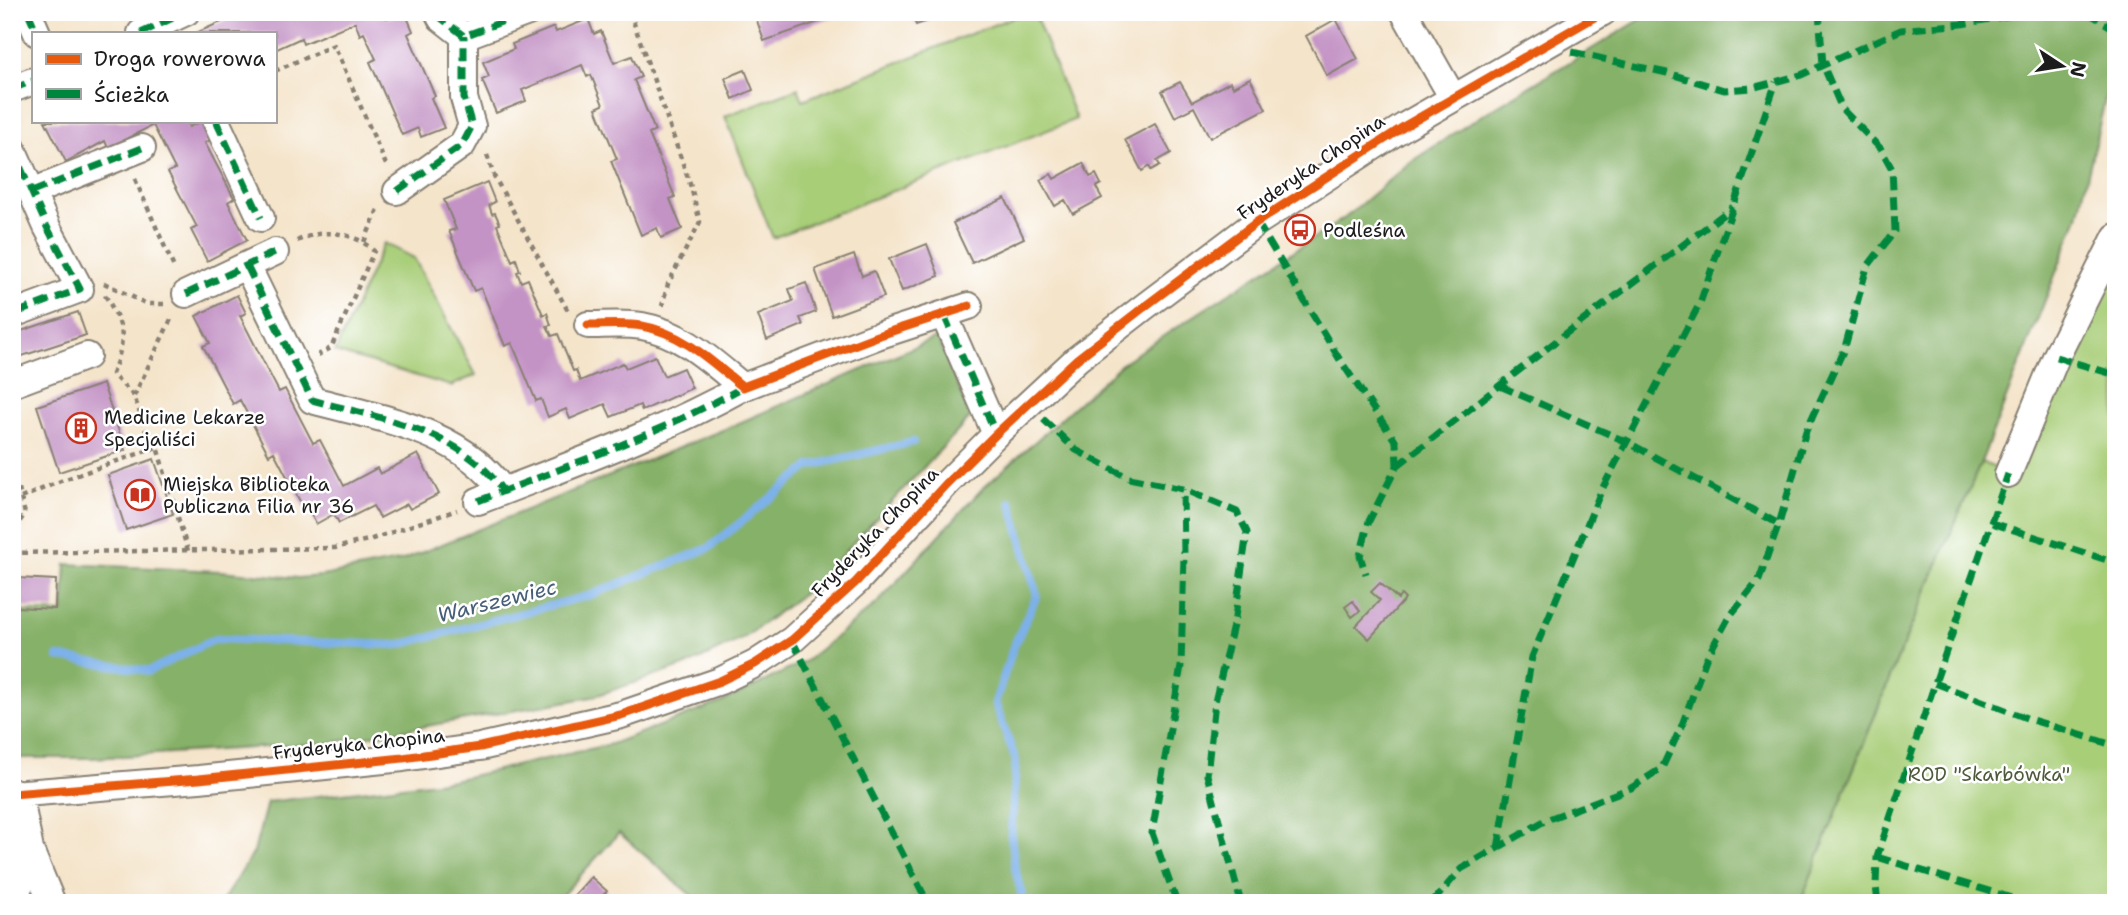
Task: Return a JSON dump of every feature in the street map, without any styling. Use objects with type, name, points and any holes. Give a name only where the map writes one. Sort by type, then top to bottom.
[{"type":"street","points":[[29,12],[37,32]]},
{"type":"street","points":[[148,32],[186,12]]},
{"type":"street","points":[[438,12],[464,36]]},
{"type":"street","points":[[464,36],[528,12]]},
{"type":"street","points":[[1404,12],[1453,98]]},
{"type":"street","name":"Fryderyka Chopina","points":[[16,793],[199,779],[403,758],[480,747],[621,715],[676,698],[755,664],[792,639],[856,582],[946,484],[1077,359],[1257,222],[1405,126],[1603,12]]},
{"type":"street","points":[[397,191],[462,145],[472,126],[464,98],[464,36]]},
{"type":"street","points":[[12,89],[32,81]]},
{"type":"street","points":[[216,122],[261,218]]},
{"type":"street","points":[[12,148],[80,289],[13,314]]},
{"type":"street","points":[[32,192],[134,151]]},
{"type":"street","points":[[2008,474],[2056,357],[2116,237]]},
{"type":"street","points":[[182,299],[275,252]]},
{"type":"street","points":[[247,266],[312,400],[443,439],[481,464],[503,491]]},
{"type":"street","points":[[478,501],[667,426],[743,387],[877,336],[970,306]]},
{"type":"street","points":[[944,315],[996,434]]},
{"type":"street","points":[[588,325],[640,325],[667,332],[689,343],[743,387]]},
{"type":"street","points":[[12,384],[87,356]]},
{"type":"street","points":[[16,793],[45,897]]},
{"type":"street","points":[[12,902],[24,874],[30,850]]},
{"type":"path","points":[[630,12],[691,187],[700,222],[668,284],[655,329]]},
{"type":"path","points":[[276,71],[334,45],[397,191],[379,208],[364,242]]},
{"type":"path","points":[[134,151],[182,299],[134,396]]},
{"type":"path","points":[[486,153],[494,176],[567,311],[588,325]]},
{"type":"path","points":[[275,252],[308,236],[333,232],[364,242],[374,251],[331,348],[296,367]]},
{"type":"path","points":[[152,449],[134,396],[112,374],[122,349],[121,323],[96,279],[147,304],[182,299]]},
{"type":"path","points":[[22,498],[62,480],[157,447],[188,551]]},
{"type":"path","points":[[12,484],[18,485],[25,514],[12,532]]},
{"type":"path","points":[[12,553],[335,548],[424,523],[478,501]]},
{"type":"green space","points":[[1026,12],[1034,12],[1076,119],[773,238],[725,116],[798,88],[803,100]]},
{"type":"green space","points":[[1653,12],[2116,12],[2116,45],[2111,74],[2078,217],[1981,462],[1899,655],[1800,903],[700,903],[619,833],[555,903],[221,903],[254,852],[267,802],[453,780],[611,744],[722,702],[806,661],[877,603],[981,490],[1125,361],[1346,217],[1409,163],[1482,115]]},
{"type":"green space","points":[[384,243],[414,258],[476,375],[451,386],[335,352]]},
{"type":"green space","name":"ROD \"Skarbówka\"","points":[[2116,258],[2116,903],[1800,903],[1899,655],[1981,462],[2017,477],[2066,359]]},
{"type":"green space","points":[[937,337],[971,417],[811,588],[744,638],[690,664],[592,697],[330,743],[93,758],[12,758],[12,611],[63,613],[66,564],[220,571],[298,578],[403,560],[725,429]]},
{"type":"building","points":[[244,12],[385,12],[387,18],[405,12],[413,31],[408,34],[435,96],[431,98],[444,128],[421,137],[418,128],[402,135],[370,62],[376,59],[364,33],[360,35],[355,22],[303,44],[301,38],[276,50],[276,32],[198,32]]},
{"type":"building","points":[[754,12],[843,12],[844,13],[764,41]]},
{"type":"building","points":[[911,12],[949,12],[950,13],[916,25]]},
{"type":"building","points":[[588,19],[594,34],[601,31],[614,63],[632,56],[641,77],[634,80],[655,131],[649,134],[675,197],[670,199],[682,229],[661,238],[657,228],[641,235],[611,161],[617,159],[596,108],[603,105],[591,75],[587,77],[582,65],[522,90],[526,101],[496,113],[482,80],[489,77],[483,62],[514,49],[512,44],[554,27],[556,32]]},
{"type":"building","points":[[1336,19],[1358,59],[1327,76],[1306,36]]},
{"type":"building","points":[[745,70],[753,90],[733,99],[725,78]]},
{"type":"building","points":[[1250,78],[1266,109],[1210,138],[1194,107],[1175,117],[1162,91],[1180,82],[1192,102],[1230,82],[1233,87]]},
{"type":"building","points":[[46,122],[186,122],[189,127],[203,122],[212,139],[205,143],[234,198],[228,202],[247,240],[207,261],[191,230],[197,227],[168,172],[175,169],[153,125],[108,148],[105,141],[66,162]]},
{"type":"building","points":[[1155,124],[1171,153],[1157,161],[1160,165],[1151,170],[1149,166],[1142,171],[1125,140]]},
{"type":"building","points":[[1083,163],[1090,177],[1096,174],[1101,184],[1096,187],[1102,198],[1073,214],[1065,200],[1055,206],[1040,180],[1051,174],[1054,179]]},
{"type":"building","points":[[487,182],[495,202],[489,205],[492,214],[495,213],[500,224],[497,225],[512,261],[516,259],[521,282],[528,279],[543,315],[547,313],[551,325],[547,326],[552,336],[558,334],[573,371],[576,370],[580,381],[623,363],[626,368],[655,356],[664,376],[683,368],[692,388],[642,411],[640,405],[611,417],[605,404],[570,419],[566,409],[548,417],[541,399],[536,401],[512,343],[505,346],[481,288],[474,291],[449,231],[456,229],[444,200]]},
{"type":"building","points":[[1005,198],[1024,238],[972,263],[953,223]]},
{"type":"building","points":[[927,244],[939,276],[902,291],[889,259]]},
{"type":"building","points":[[854,255],[862,276],[874,271],[884,297],[832,316],[815,269]]},
{"type":"building","points":[[806,283],[816,312],[800,318],[803,325],[767,340],[758,315],[793,301],[789,289]]},
{"type":"building","points":[[237,295],[246,313],[240,316],[279,392],[285,389],[313,443],[320,440],[344,486],[377,468],[380,474],[418,454],[439,494],[410,509],[407,504],[380,518],[373,506],[339,523],[334,514],[316,524],[307,507],[304,509],[274,452],[269,455],[240,400],[233,404],[203,346],[210,343],[196,316]]},
{"type":"building","points":[[78,312],[86,335],[16,358],[12,347],[12,334]]},
{"type":"building","name":"Medicine Lekarze Specjaliści","points":[[103,384],[125,450],[59,472],[37,406]]},
{"type":"building","name":"Miejska Biblioteka Publiczna Filia nr 36","points":[[154,459],[173,514],[126,530],[108,475]]},
{"type":"building","points":[[17,578],[56,580],[55,609],[16,607]]},
{"type":"building","points":[[1380,583],[1398,599],[1401,595],[1405,599],[1369,639],[1356,626],[1380,600],[1371,592]]},
{"type":"building","points":[[1353,601],[1360,611],[1352,617],[1345,607]]},
{"type":"building","points":[[591,877],[607,891],[596,903],[567,903]]},
{"type":"waterway","name":"Warszewiec","points":[[58,657],[149,671],[215,639],[399,645],[591,595],[709,548],[810,466],[913,442]]},
{"type":"waterway","name":"Warszewiec","points":[[1011,502],[1037,595],[1013,648],[995,703],[1016,761],[1011,835],[1015,868],[1024,903]]},
{"type":"marked path","points":[[28,12],[37,32]]},
{"type":"marked path","points":[[143,32],[186,12]]},
{"type":"marked path","points":[[438,12],[441,18],[464,36],[528,12]]},
{"type":"marked path","points":[[1432,903],[1461,869],[1546,820],[1631,788],[1662,768],[1682,725],[1706,659],[1729,617],[1759,580],[1779,524],[1806,431],[1845,347],[1867,267],[1895,231],[1892,169],[1881,149],[1842,109],[1823,65],[1819,12]]},
{"type":"marked path","points":[[1572,52],[1667,73],[1724,90],[1752,88],[1801,75],[1901,30],[1962,24],[2030,12]]},
{"type":"marked path","points":[[2087,12],[2116,30]]},
{"type":"marked path","points":[[397,191],[462,145],[472,126],[464,98],[464,36]]},
{"type":"marked path","points":[[12,89],[32,81]]},
{"type":"marked path","points":[[1498,848],[1532,657],[1601,491],[1700,303],[1776,82]]},
{"type":"marked path","points":[[216,122],[261,218]]},
{"type":"marked path","points":[[12,148],[47,227],[80,289],[13,314]]},
{"type":"marked path","points":[[32,192],[142,148]]},
{"type":"marked path","points":[[1397,466],[1733,207]]},
{"type":"marked path","points":[[1257,222],[1340,360],[1396,442],[1397,466],[1369,521],[1360,556],[1366,574]]},
{"type":"marked path","points":[[186,294],[275,252]]},
{"type":"marked path","points":[[247,266],[312,400],[391,421],[442,440],[465,453],[485,470],[503,491]]},
{"type":"marked path","points":[[944,315],[996,434]]},
{"type":"marked path","points":[[2056,357],[2116,375]]},
{"type":"marked path","points":[[1500,386],[1627,442],[1779,524]]},
{"type":"marked path","points":[[478,501],[679,420],[743,387]]},
{"type":"marked path","points":[[1043,419],[1076,450],[1129,478],[1183,489],[1237,512],[1247,532],[1235,617],[1215,702],[1207,775],[1241,903]]},
{"type":"marked path","points":[[1878,903],[1877,857],[2008,474]]},
{"type":"marked path","points":[[1177,903],[1152,833],[1181,666],[1183,489]]},
{"type":"marked path","points":[[1992,523],[2116,563]]},
{"type":"marked path","points":[[792,640],[928,903]]},
{"type":"marked path","points":[[1935,683],[2029,719],[2116,746]]},
{"type":"marked path","points":[[1877,857],[2028,903]]},
{"type":"cycle path","points":[[12,794],[199,779],[403,758],[480,747],[621,715],[720,681],[755,664],[792,640],[856,582],[996,434],[1077,359],[1144,307],[1257,222],[1405,126],[1603,12]]},
{"type":"cycle path","points":[[588,325],[635,325],[671,335],[696,350],[743,387],[877,336],[969,306]]},
{"type":"place","name":"Podleśna","points":[[1300,230]]},
{"type":"place","name":"Medicine Lekarze Specjaliści","points":[[81,428]]},
{"type":"place","name":"Miejska Biblioteka Publiczna Filia nr 36","points":[[140,495]]}]
